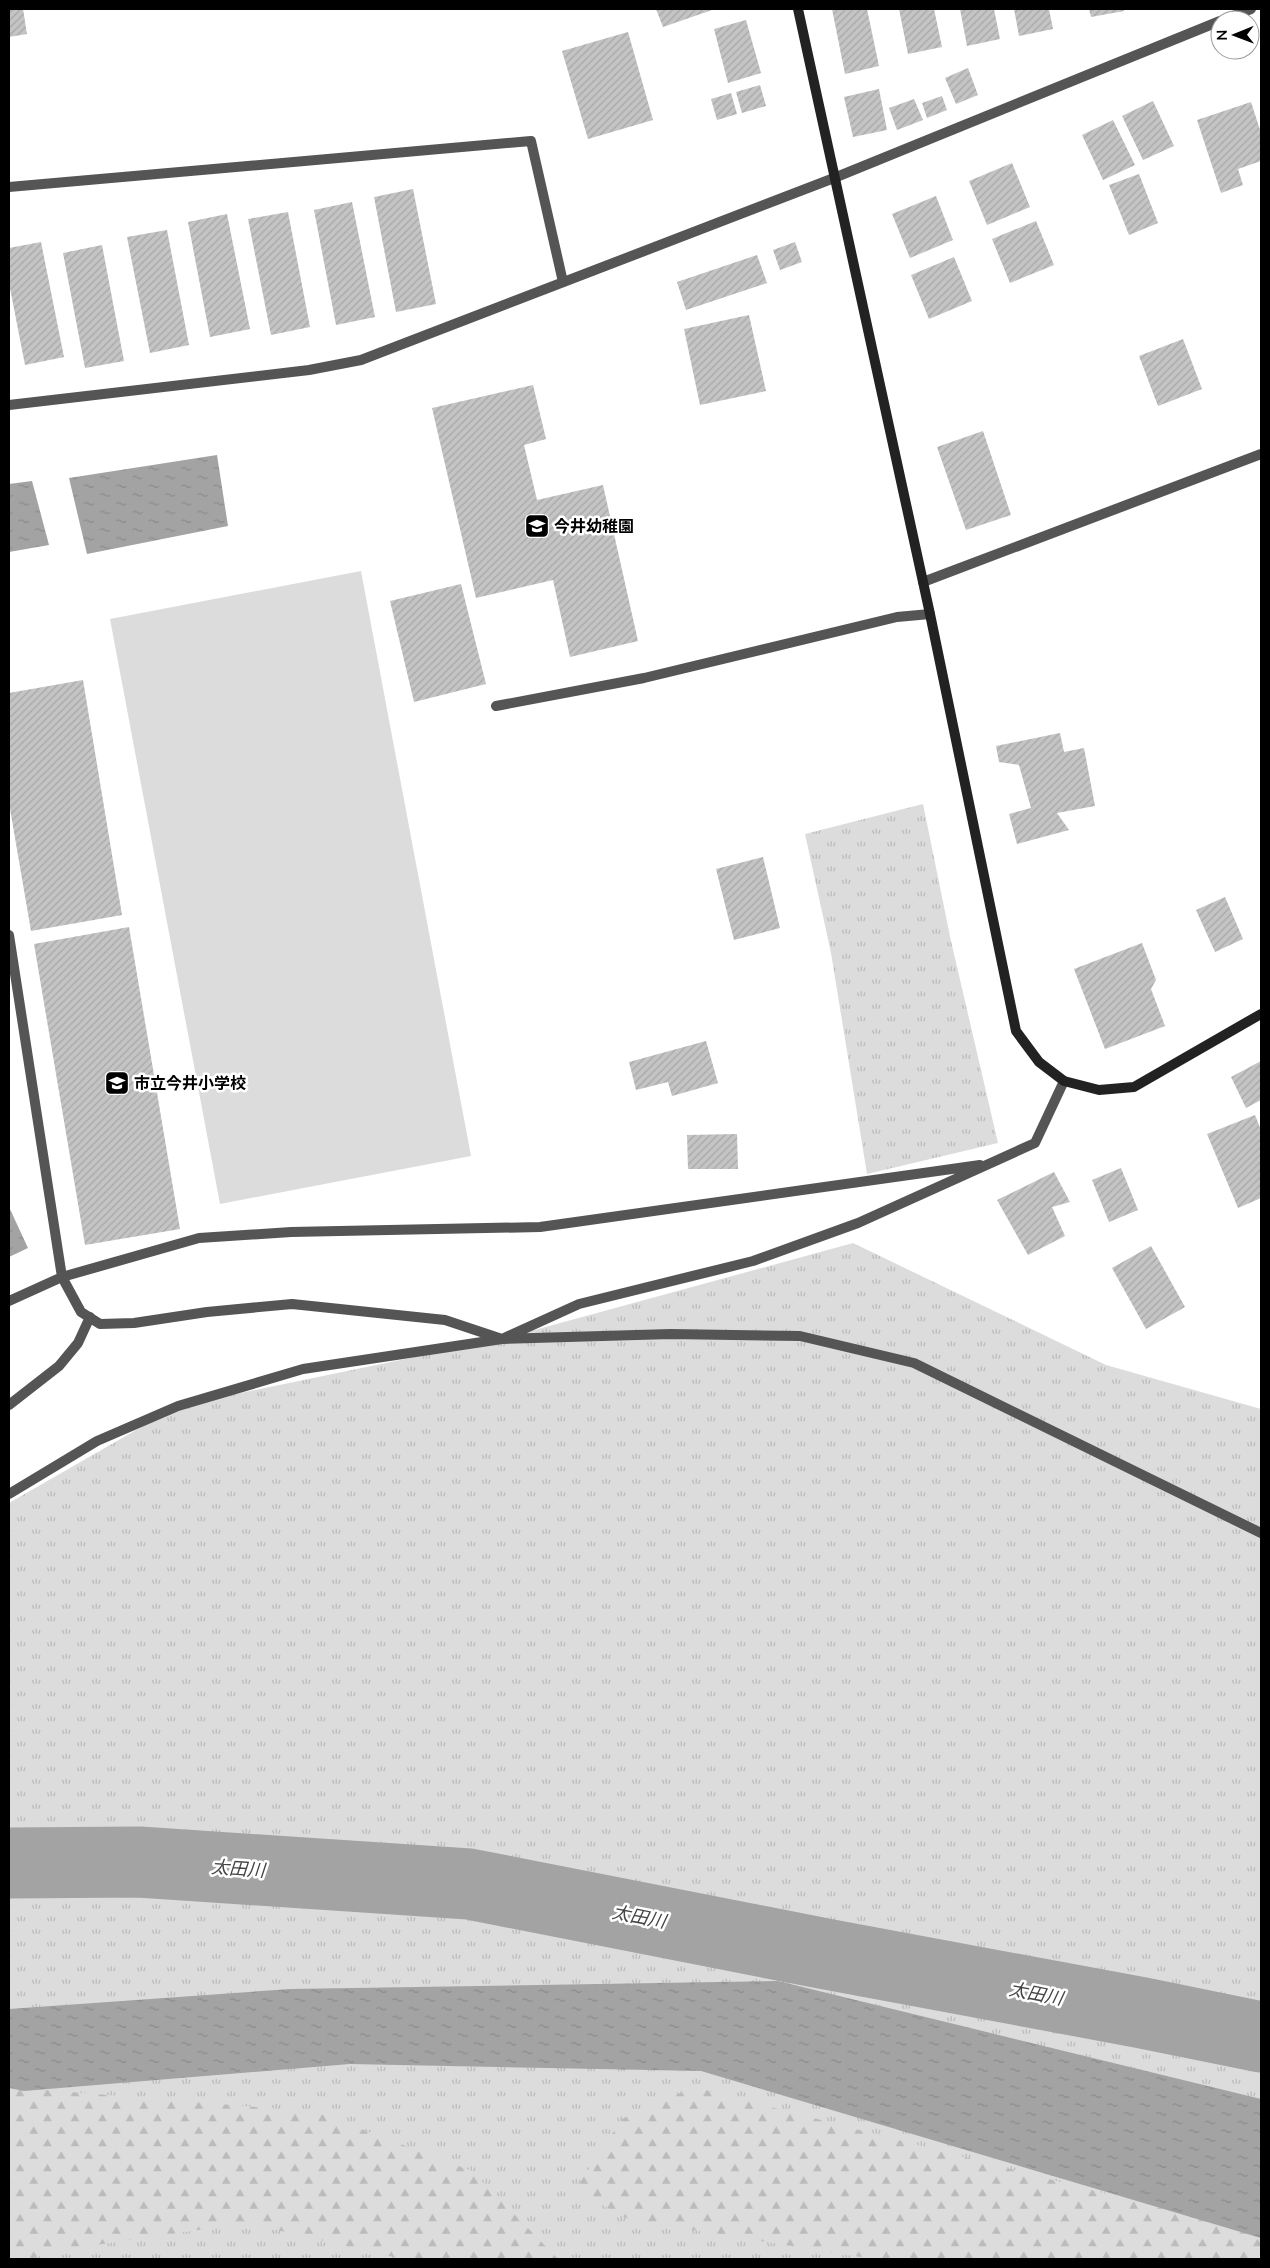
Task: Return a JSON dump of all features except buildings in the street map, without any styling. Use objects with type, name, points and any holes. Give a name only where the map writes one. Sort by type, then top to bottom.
[{"type":"street","points":[[798,9],[930,614],[1016,1030],[1039,1062],[1064,1081],[1099,1090],[1134,1088],[1261,1014]]},
{"type":"street","points":[[9,405],[309,370],[361,360],[834,178],[1210,26]]},
{"type":"street","points":[[9,188],[531,141],[563,282]]},
{"type":"street","points":[[923,582],[1261,454]]},
{"type":"street","points":[[496,706],[644,678],[897,617],[930,614]]},
{"type":"street","points":[[9,935],[62,1277],[80,1312],[100,1324],[134,1323],[207,1312],[292,1304],[446,1320],[502,1340],[579,1304],[753,1261],[858,1223],[1036,1143],[1064,1081]]},
{"type":"street","points":[[9,1301],[62,1277],[199,1238],[291,1232],[540,1227],[991,1163]]},
{"type":"street","points":[[9,1405],[59,1366],[78,1342],[90,1317]]},
{"type":"street","points":[[9,1494],[97,1441],[178,1406],[303,1370],[502,1340],[671,1334],[800,1336],[914,1363],[1261,1533]]},
{"type":"green space","points":[[361,571],[471,1156],[220,1204],[110,619]]},
{"type":"green space","points":[[923,804],[951,941],[998,1143],[867,1174],[831,953],[805,834]]},
{"type":"green space","points":[[853,1243],[1106,1365],[1261,1409],[1261,2259],[9,2259],[9,1503],[178,1406],[502,1339]]},
{"type":"green space","points":[[9,2087],[316,2112],[472,2171],[558,2259],[402,2259],[247,2223],[75,2248],[28,2259],[9,2259]]},
{"type":"green space","points":[[694,2087],[1261,2234],[1261,2259],[873,2259],[630,2220],[575,2190],[622,2119]]},
{"type":"water","points":[[217,455],[228,526],[87,554],[69,478]]},
{"type":"water","points":[[32,481],[49,545],[9,552],[9,484]]},
{"type":"water","points":[[9,1207],[28,1248],[9,1257]]},
{"type":"water","points":[[778,1981],[1261,2099],[1261,2238],[701,2071],[350,2064],[24,2091],[9,2088],[9,2009],[290,1989]]},
{"type":"waterway","name":"太田川","points":[[9,1863],[139,1862],[469,1884],[1261,2037]]},
{"type":"place","name":"今井幼稚園","points":[[537,526]]},
{"type":"place","name":"市立今井小学校","points":[[117,1083]]}]
